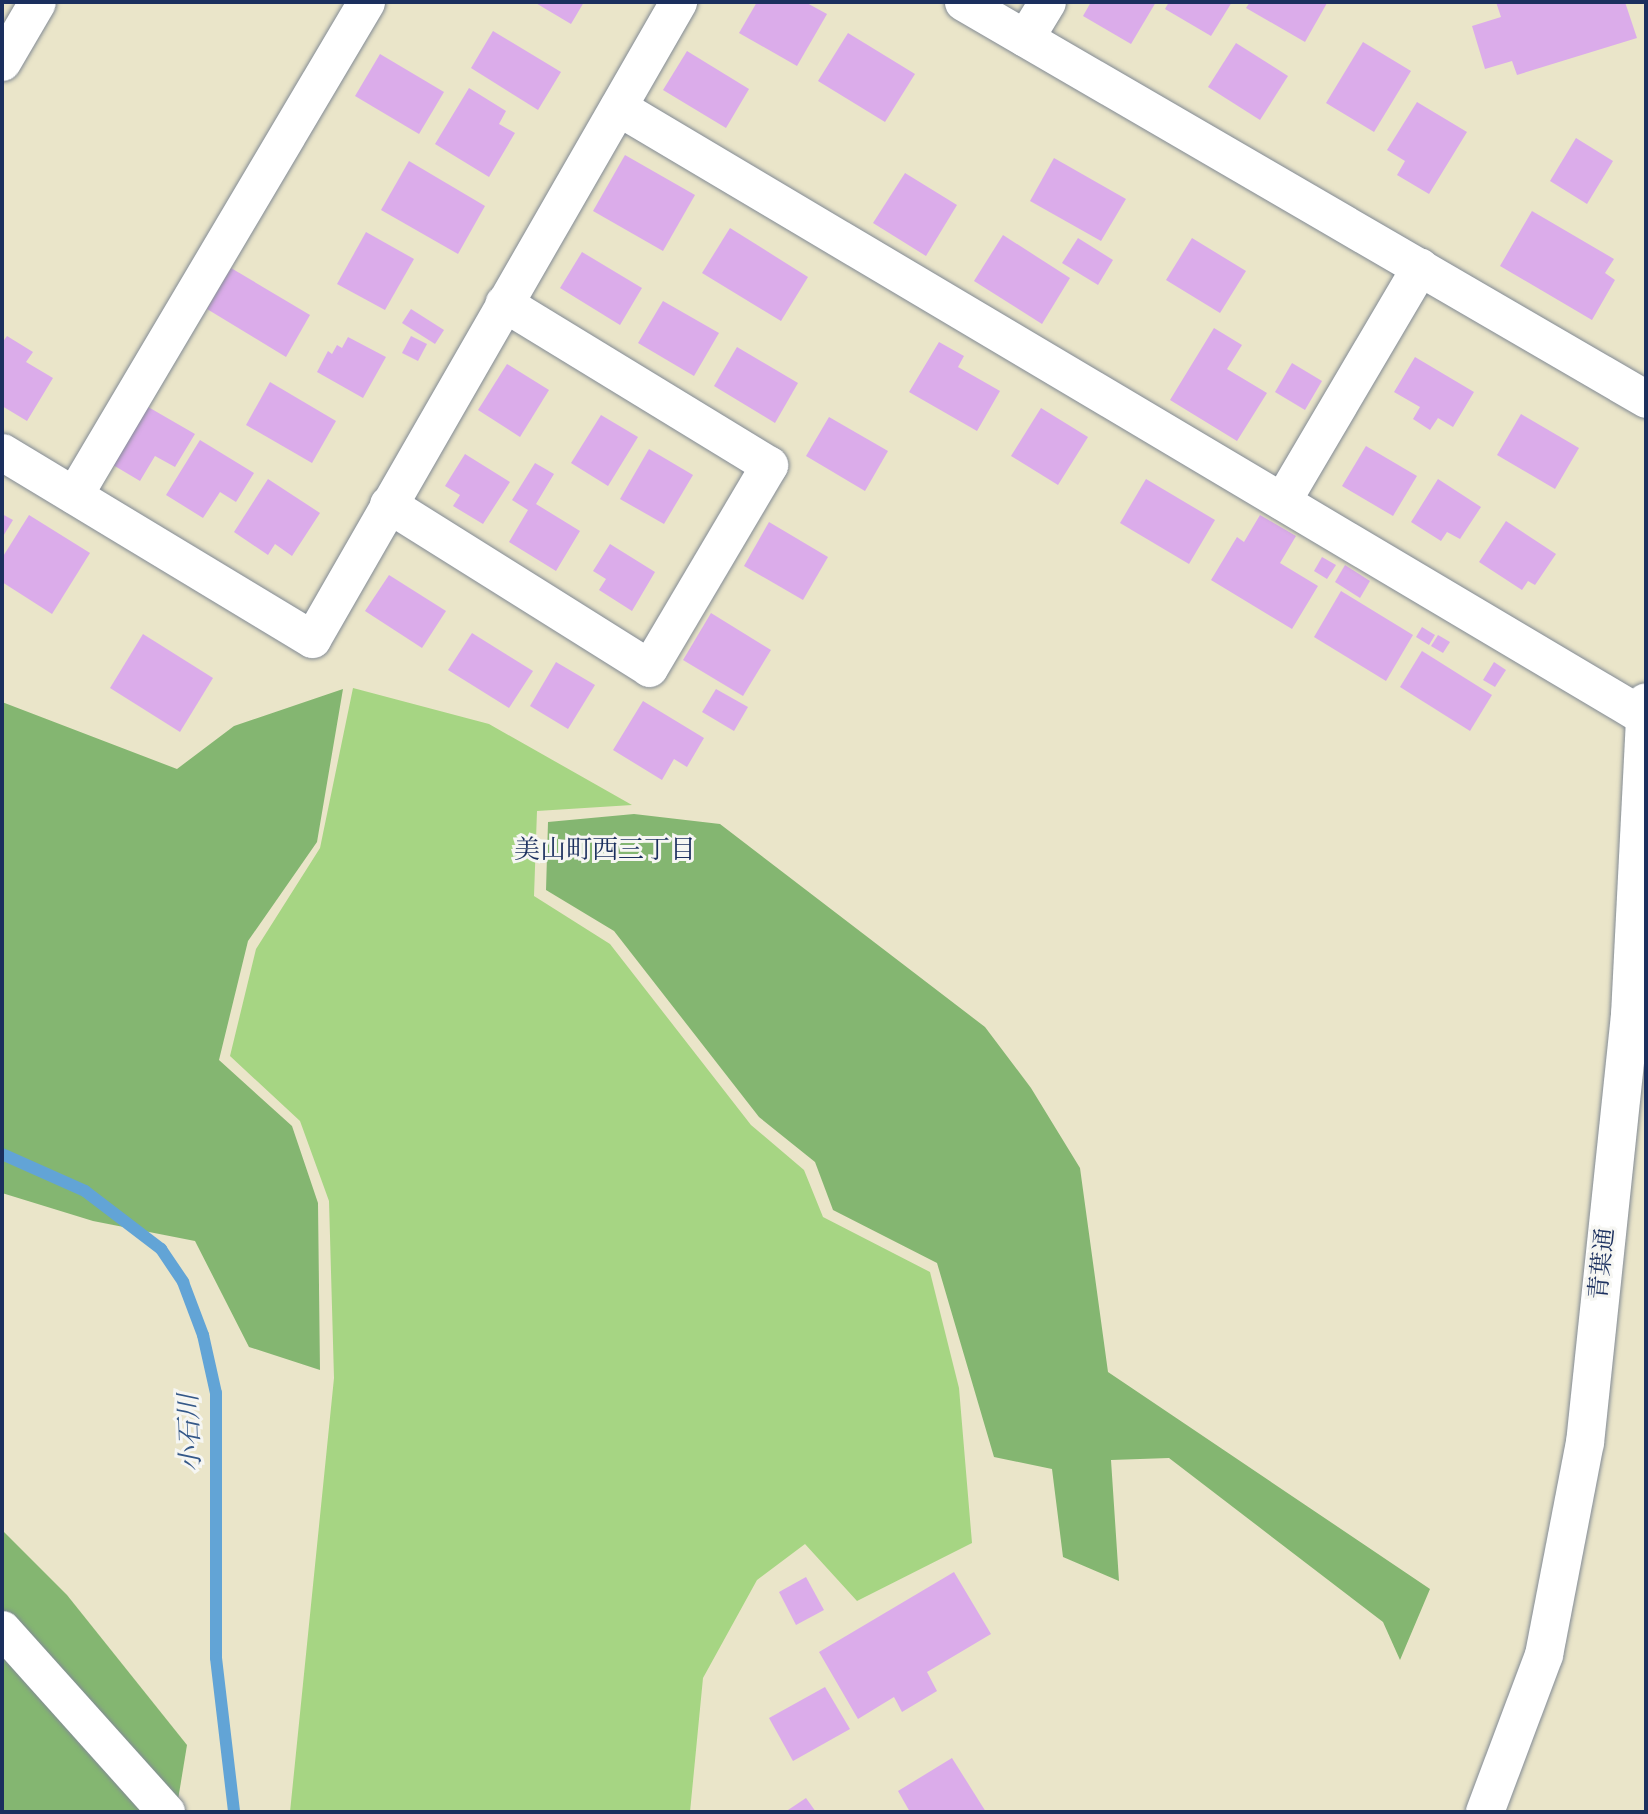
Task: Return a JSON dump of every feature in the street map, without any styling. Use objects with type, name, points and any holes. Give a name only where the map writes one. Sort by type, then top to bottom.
[{"type":"street","points":[[2,62],[37,2]]},
{"type":"street","points":[[74,495],[366,2]]},
{"type":"street","points":[[2,452],[312,639],[678,2]]},
{"type":"street","points":[[962,2],[1646,398]]},
{"type":"street","points":[[1025,38],[1047,2]]},
{"type":"street","points":[[618,107],[1282,500],[1645,710]]},
{"type":"street","points":[[1282,500],[1420,267]]},
{"type":"street","points":[[388,504],[649,668],[769,465],[504,303]]},
{"type":"street","name":"青葉通","points":[[1485,1812],[1544,1655],[1585,1443],[1638,1020],[1645,710]]},
{"type":"street","points":[[2,1629],[166,1812]]},
{"type":"green space","points":[[353,688],[489,724],[632,805],[537,811],[534,896],[610,944],[751,1125],[804,1170],[823,1217],[930,1272],[959,1388],[972,1543],[857,1601],[805,1544],[757,1580],[703,1678],[690,1812],[290,1812],[334,1378],[329,1201],[300,1121],[230,1056],[256,949],[320,848]]},
{"type":"green space","points":[[343,689],[317,842],[248,941],[219,1060],[292,1126],[318,1203],[320,1370],[249,1347],[195,1241],[93,1221],[2,1193],[2,702],[177,769],[234,726]]},
{"type":"green space","points":[[634,814],[720,824],[985,1027],[1031,1088],[1080,1168],[1108,1372],[1430,1589],[1400,1660],[1383,1622],[1169,1458],[1111,1460],[1119,1581],[1063,1557],[1052,1469],[994,1457],[937,1263],[833,1210],[815,1162],[759,1117],[614,931],[546,890],[548,822]]},
{"type":"green space","points":[[2,1530],[67,1595],[187,1745],[176,1812],[2,1812]]},
{"type":"building","points":[[534,2],[584,2],[571,24]]},
{"type":"building","points":[[757,2],[805,2],[827,14],[797,66],[739,33]]},
{"type":"building","points":[[1091,2],[1156,2],[1131,44],[1083,16]]},
{"type":"building","points":[[1169,2],[1232,2],[1211,36],[1165,9]]},
{"type":"building","points":[[1250,2],[1327,3],[1305,42],[1246,8]]},
{"type":"building","points":[[1496,2],[1625,2],[1637,38],[1517,75],[1512,61],[1485,69],[1472,26],[1501,17]]},
{"type":"building","points":[[493,31],[561,72],[538,110],[471,68]]},
{"type":"building","points":[[848,33],[915,74],[885,122],[818,81]]},
{"type":"building","points":[[1363,42],[1411,71],[1374,132],[1326,103]]},
{"type":"building","points":[[1236,43],[1288,76],[1260,120],[1208,87]]},
{"type":"building","points":[[687,51],[749,89],[726,128],[663,90]]},
{"type":"building","points":[[380,54],[444,92],[419,134],[355,96]]},
{"type":"building","points":[[469,88],[506,111],[499,124],[515,133],[489,177],[435,144]]},
{"type":"building","points":[[1417,102],[1467,132],[1429,194],[1397,175],[1405,161],[1387,150]]},
{"type":"building","points":[[1576,138],[1613,161],[1587,204],[1550,181]]},
{"type":"building","points":[[625,155],[695,195],[663,251],[593,211]]},
{"type":"building","points":[[1054,158],[1126,199],[1101,241],[1030,201]]},
{"type":"building","points":[[409,161],[485,206],[458,254],[381,210]]},
{"type":"building","points":[[905,173],[957,205],[926,256],[873,223]]},
{"type":"building","points":[[1532,211],[1614,259],[1605,273],[1615,280],[1592,320],[1500,266]]},
{"type":"building","points":[[730,228],[808,277],[781,321],[702,273]]},
{"type":"building","points":[[366,232],[414,259],[385,310],[337,284]]},
{"type":"building","points":[[1003,235],[1070,278],[1042,324],[974,281]]},
{"type":"building","points":[[1078,238],[1113,260],[1098,285],[1062,263]]},
{"type":"building","points":[[1192,238],[1246,271],[1220,313],[1166,280]]},
{"type":"building","points":[[582,252],[642,288],[620,325],[560,288]]},
{"type":"building","points":[[231,268],[310,315],[286,357],[207,309]]},
{"type":"building","points":[[663,301],[719,333],[694,376],[638,343]]},
{"type":"building","points":[[411,309],[444,330],[435,344],[402,323]]},
{"type":"building","points":[[1214,328],[1242,345],[1227,369],[1267,393],[1237,441],[1170,400]]},
{"type":"building","points":[[7,336],[33,352],[26,362],[53,378],[27,421],[2,406],[2,343]]},
{"type":"building","points":[[411,336],[427,344],[418,361],[402,353]]},
{"type":"building","points":[[348,337],[386,357],[363,398],[317,372],[328,351],[332,354],[337,345],[342,348]]},
{"type":"building","points":[[939,342],[964,356],[958,367],[1000,391],[977,431],[909,392]]},
{"type":"building","points":[[737,347],[798,383],[775,423],[714,386]]},
{"type":"building","points":[[1415,357],[1474,392],[1453,427],[1438,418],[1430,430],[1413,419],[1420,407],[1394,392]]},
{"type":"building","points":[[1292,363],[1322,381],[1305,410],[1275,392]]},
{"type":"building","points":[[507,364],[549,390],[520,437],[478,410]]},
{"type":"building","points":[[270,382],[336,421],[312,463],[246,425]]},
{"type":"building","points":[[143,404],[195,434],[175,467],[155,456],[140,481],[108,462]]},
{"type":"building","points":[[1041,408],[1088,437],[1058,485],[1011,456]]},
{"type":"building","points":[[1521,414],[1579,448],[1555,489],[1497,455]]},
{"type":"building","points":[[601,415],[638,437],[608,486],[571,463]]},
{"type":"building","points":[[829,417],[888,451],[865,491],[806,456]]},
{"type":"building","points":[[200,440],[254,473],[236,502],[220,492],[203,518],[166,495]]},
{"type":"building","points":[[1366,446],[1417,476],[1393,516],[1342,486]]},
{"type":"building","points":[[649,449],[693,475],[664,524],[620,499]]},
{"type":"building","points":[[465,454],[510,482],[483,524],[453,506],[460,495],[445,486]]},
{"type":"building","points":[[535,463],[554,474],[536,504],[580,531],[556,571],[509,542],[528,510],[512,500]]},
{"type":"building","points":[[268,479],[320,513],[292,556],[275,544],[268,555],[234,532]]},
{"type":"building","points":[[1146,479],[1215,520],[1189,564],[1120,523]]},
{"type":"building","points":[[1438,479],[1481,507],[1460,539],[1447,532],[1441,541],[1411,522]]},
{"type":"building","points":[[2,514],[13,520],[2,538]]},
{"type":"building","points":[[29,515],[90,553],[52,614],[2,582],[2,558]]},
{"type":"building","points":[[1260,515],[1296,536],[1280,563],[1318,586],[1292,629],[1211,580],[1237,537],[1244,542]]},
{"type":"building","points":[[1506,521],[1556,554],[1535,585],[1528,581],[1522,590],[1479,562]]},
{"type":"building","points":[[769,522],[828,557],[803,600],[744,566]]},
{"type":"building","points":[[610,544],[655,572],[632,611],[599,590],[606,579],[593,571]]},
{"type":"building","points":[[1322,557],[1336,565],[1327,579],[1314,571]]},
{"type":"building","points":[[1345,565],[1370,581],[1360,598],[1335,582]]},
{"type":"building","points":[[389,575],[446,611],[422,648],[365,611]]},
{"type":"building","points":[[1341,591],[1413,635],[1386,681],[1314,637]]},
{"type":"building","points":[[711,613],[771,650],[743,696],[683,660]]},
{"type":"building","points":[[1422,627],[1435,635],[1429,645],[1416,637]]},
{"type":"building","points":[[472,633],[533,671],[509,708],[448,670]]},
{"type":"building","points":[[143,634],[213,678],[180,732],[110,688]]},
{"type":"building","points":[[1438,635],[1450,642],[1443,653],[1431,646]]},
{"type":"building","points":[[1422,651],[1492,695],[1470,731],[1400,687]]},
{"type":"building","points":[[556,662],[595,685],[568,729],[530,706]]},
{"type":"building","points":[[1494,662],[1506,670],[1495,687],[1483,680]]},
{"type":"building","points":[[716,689],[748,707],[734,731],[702,712]]},
{"type":"building","points":[[643,701],[704,738],[687,767],[674,759],[662,780],[613,750]]},
{"type":"building","points":[[954,1572],[991,1634],[927,1672],[937,1691],[902,1712],[894,1697],[858,1719],[819,1652]]},
{"type":"building","points":[[806,1577],[824,1610],[796,1625],[779,1592]]},
{"type":"building","points":[[825,1687],[850,1729],[793,1761],[769,1718]]},
{"type":"building","points":[[952,1758],[986,1812],[910,1812],[898,1791]]},
{"type":"building","points":[[806,1798],[816,1812],[785,1812]]},
{"type":"waterway","name":"小石川","points":[[2,1154],[85,1191],[161,1249],[183,1282],[203,1335],[216,1393],[216,1658],[234,1812]]},
{"type":"district","name":"美山町西三丁目","points":[[605,852]]}]
